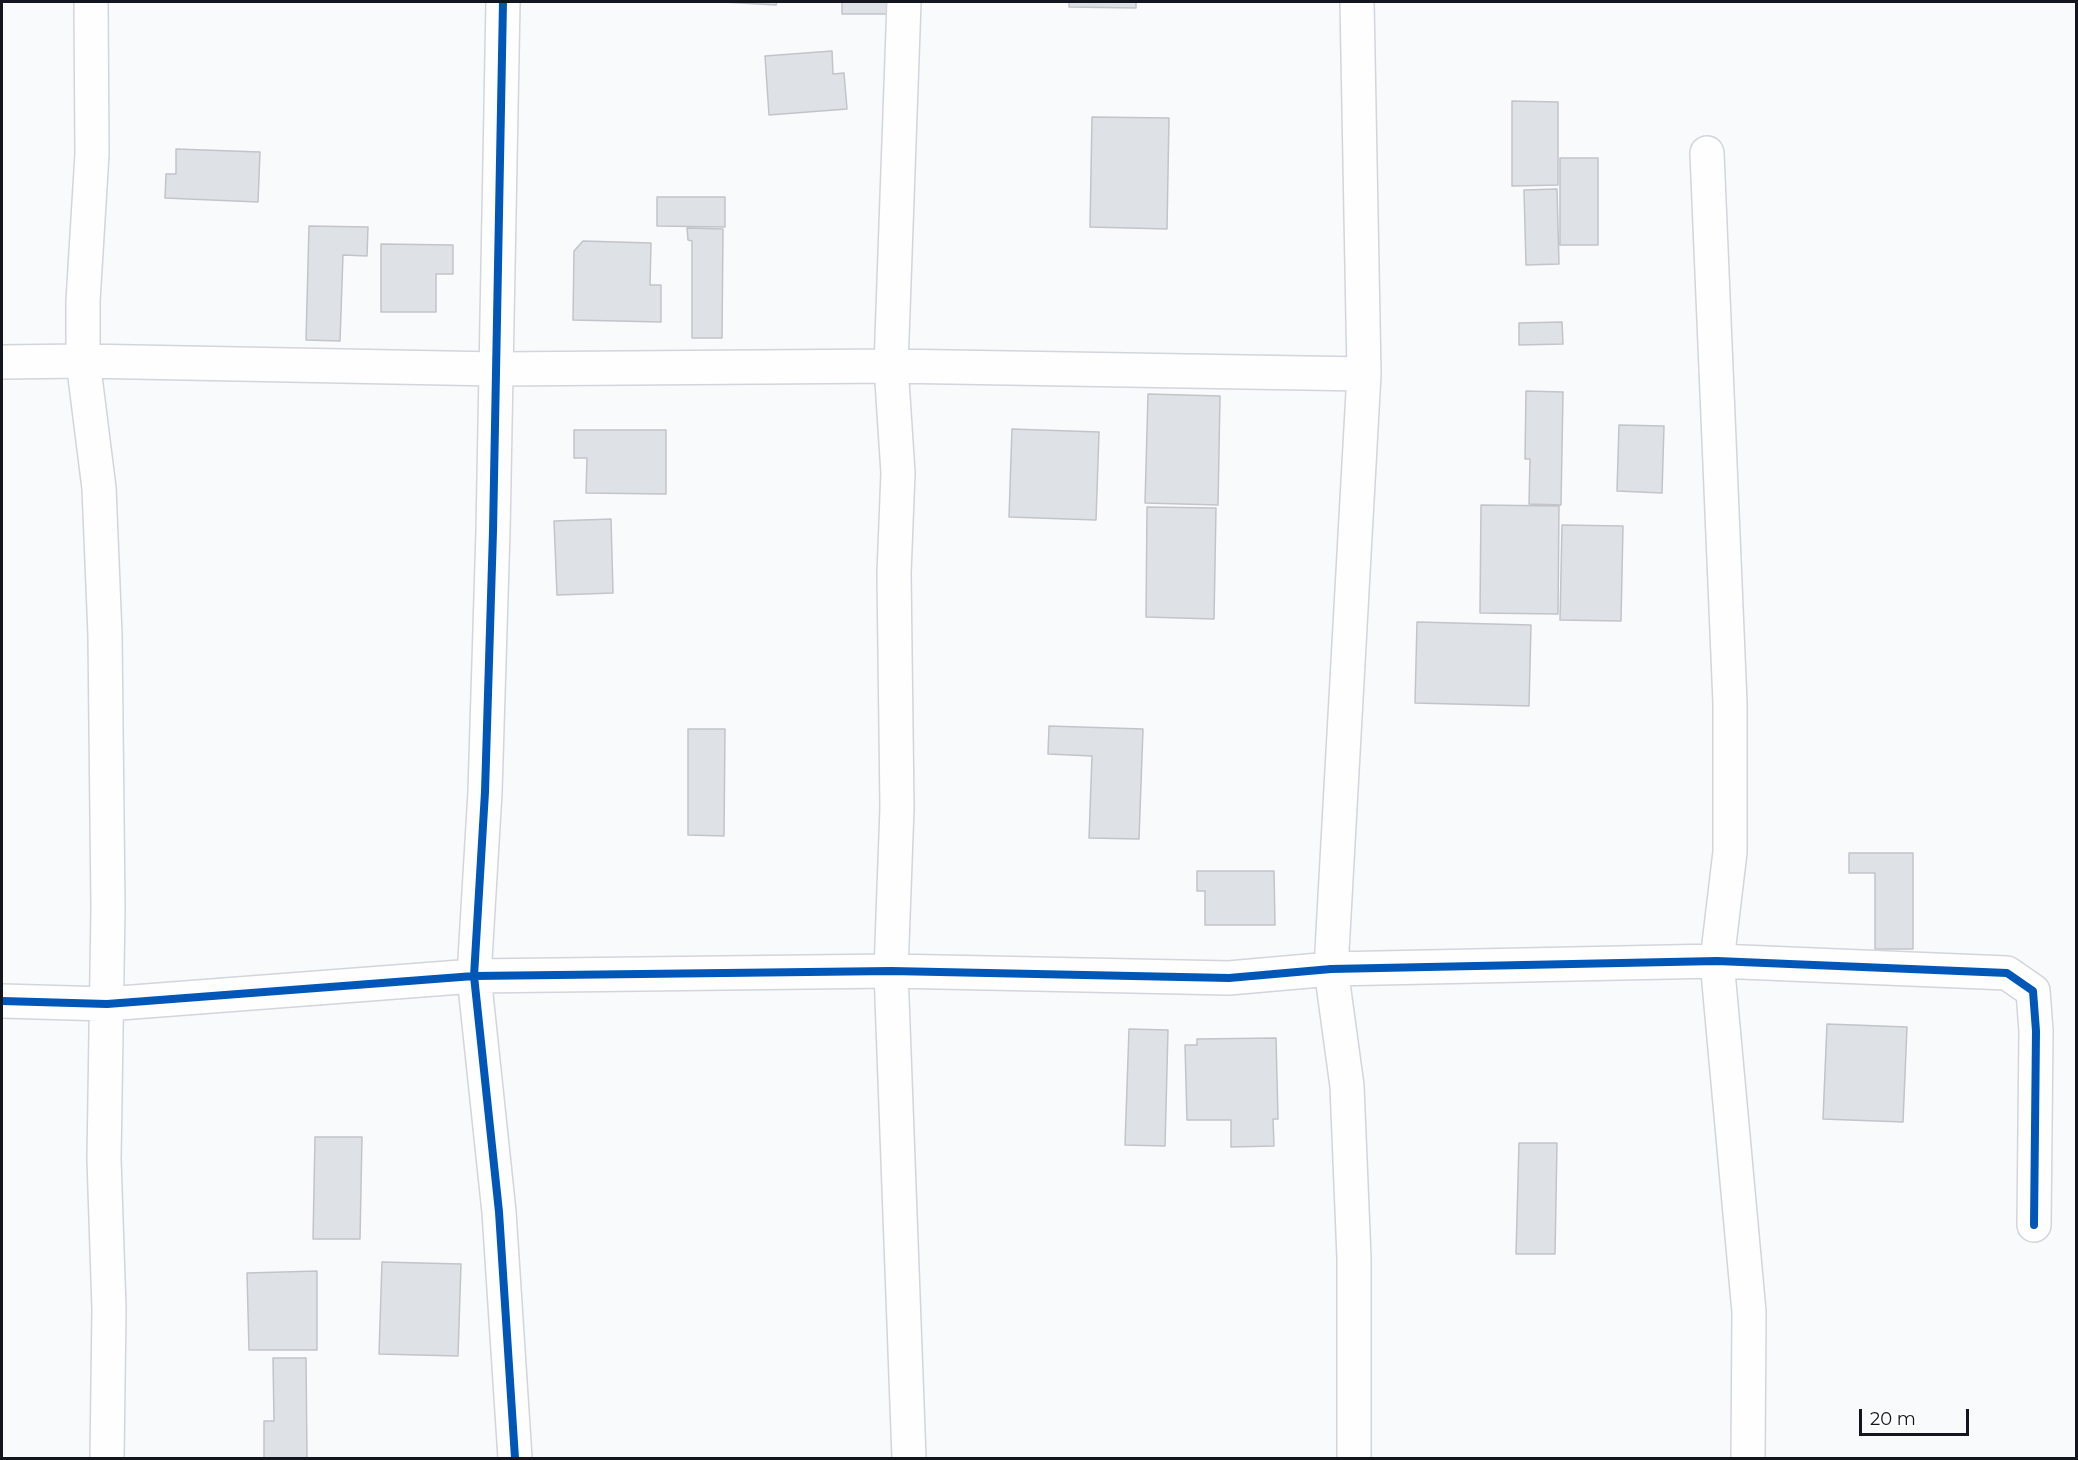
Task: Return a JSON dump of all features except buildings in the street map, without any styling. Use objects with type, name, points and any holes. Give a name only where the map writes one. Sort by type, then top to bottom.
[{"type":"street","points":[[91,2],[92,154],[83,301],[83,361],[99,488],[105,635],[108,897],[104,1159],[110,1309],[107,1458]]},
{"type":"street","points":[[503,2],[485,792],[474,976],[499,1212],[515,1458]]},
{"type":"street","points":[[904,2],[891,366],[898,473],[894,573],[897,808],[891,971],[909,1458]]},
{"type":"street","points":[[1354,1458],[1353,1258],[1347,1086],[1331,969],[1364,374],[1356,2]]},
{"type":"street","points":[[1707,153],[1730,703],[1730,852],[1718,961],[1749,1312],[1748,1458]]},
{"type":"street","points":[[2,362],[83,361],[496,369],[891,366],[1364,374]]},
{"type":"street","points":[[2,1001],[107,1004],[474,976],[891,971],[1229,978],[1331,969],[1718,961],[2007,973],[2033,991],[2037,1031],[2034,1225]]},
{"type":"cycle path","points":[[503,2],[493,531],[485,792],[474,976],[499,1212],[515,1458]]},
{"type":"cycle path","points":[[2,1001],[107,1004],[474,976],[891,971],[1229,978],[1331,969],[1717,961],[2007,973],[2033,991],[2036,1031],[2034,1225]]}]
